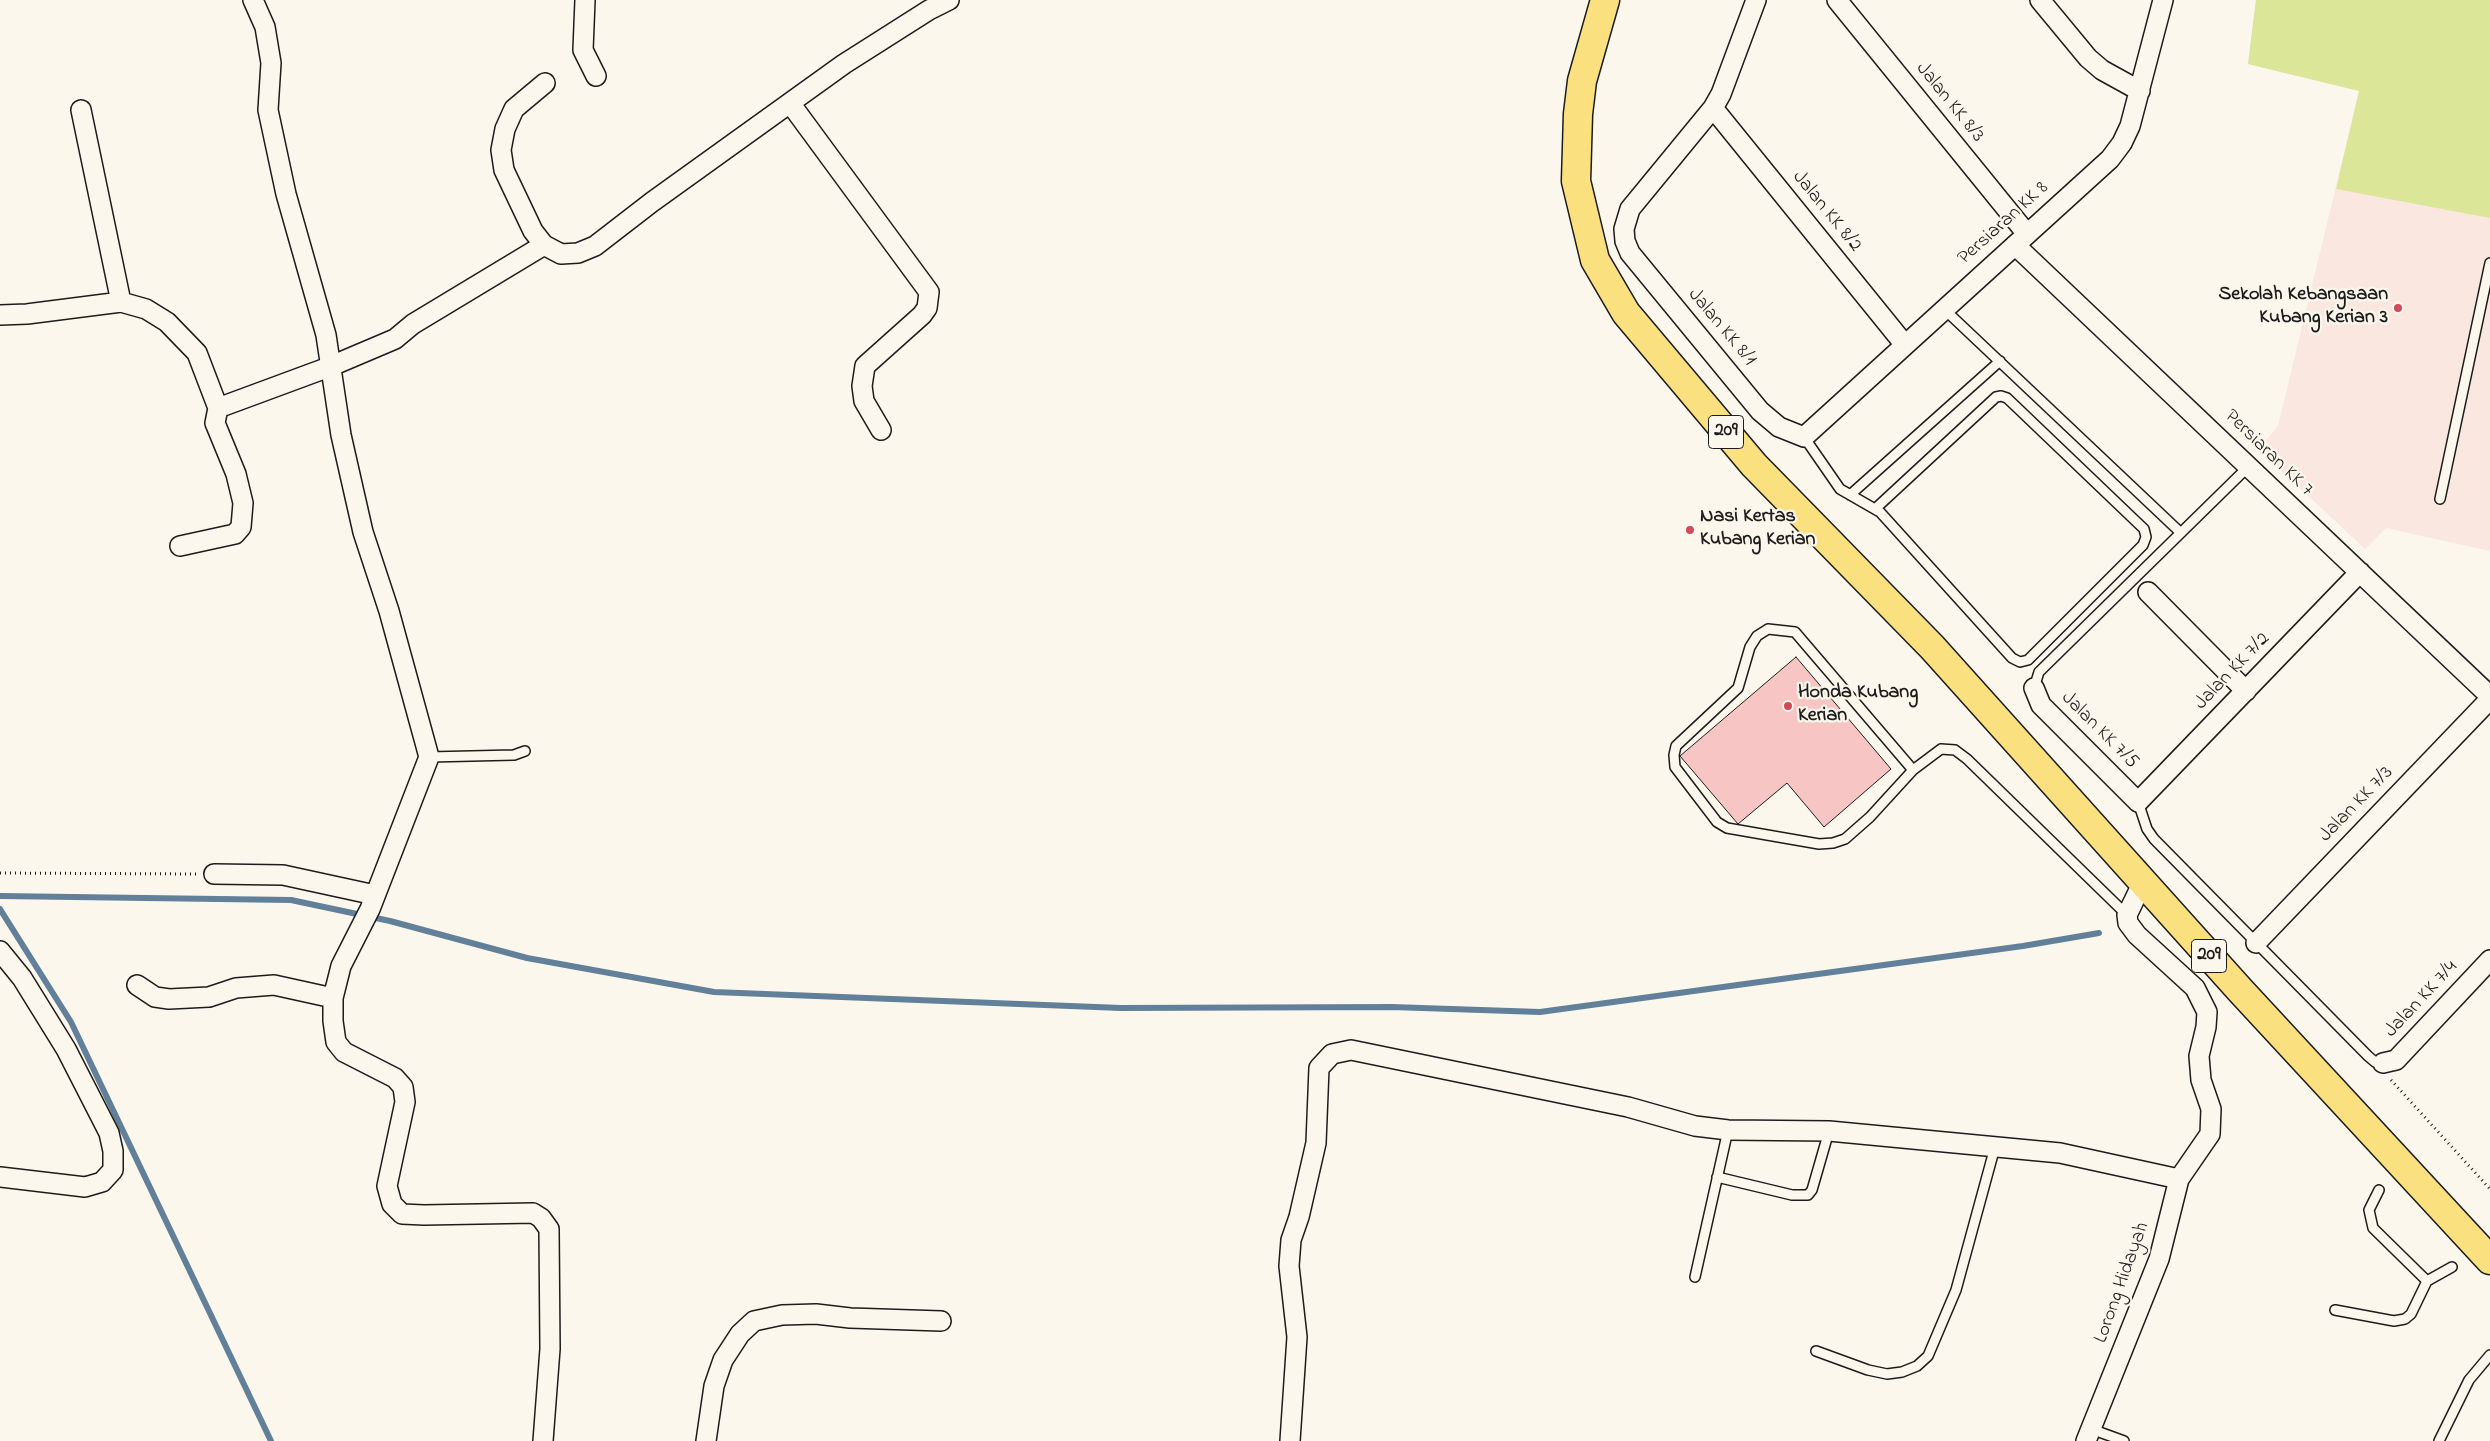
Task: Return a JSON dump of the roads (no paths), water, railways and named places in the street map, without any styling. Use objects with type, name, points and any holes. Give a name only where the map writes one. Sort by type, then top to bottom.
[{"type":"main road","name":"209","points":[[1605,0],[1582,81],[1578,114],[1576,181],[1595,260],[1626,314],[1754,465],[1932,648],[2143,882],[2490,1260]]},
{"type":"street","points":[[253,0],[265,27],[271,63],[268,110],[286,194],[326,336],[329,367],[341,435],[363,532],[389,611],[429,756],[373,902],[341,966],[333,998],[333,1021],[336,1042],[344,1052],[395,1078],[403,1087],[406,1102],[387,1186],[392,1204],[402,1214],[533,1213],[541,1218],[549,1229],[550,1349],[543,1441]]},
{"type":"street","points":[[585,0],[583,50],[596,76]]},
{"type":"street","points":[[545,83],[514,109],[505,129],[501,150],[504,170],[533,231],[544,245],[561,254],[578,253],[595,246],[652,202],[844,64],[929,10],[949,0]]},
{"type":"street","points":[[1712,108],[1727,80],[1756,0]]},
{"type":"street","name":"Jalan KK 8/3","points":[[1836,0],[2021,239]]},
{"type":"street","points":[[2040,0],[2088,58],[2102,70],[2140,91]]},
{"type":"street","name":"Persiaran KK 8","points":[[1804,437],[2110,159],[2122,143],[2130,126],[2163,0]]},
{"type":"street","points":[[790,103],[929,292],[927,308],[922,315],[864,366],[862,386],[864,401],[880,430]]},
{"type":"street","name":"Jalan KK 8/1","points":[[1712,108],[1630,209],[1624,229],[1625,241],[1630,253],[1760,411],[1779,427],[1804,437]]},
{"type":"street","name":"Jalan KK 8/2","points":[[1712,108],[1905,345]]},
{"type":"street","points":[[81,110],[121,302]]},
{"type":"street","name":"Persiaran KK 7","points":[[2021,239],[2248,467],[2490,697]]},
{"type":"street","points":[[218,408],[329,367],[395,339],[413,324],[544,245]]},
{"type":"street","points":[[0,315],[26,314],[121,302],[146,309],[167,322],[196,353],[218,408],[215,422],[236,474],[243,503],[241,527],[235,534],[180,546]]},
{"type":"street","name":"Jalan KK 7/2","points":[[2138,802],[2360,572]]},
{"type":"street","points":[[2148,592],[2246,691]]},
{"type":"street","name":"Jalan KK 7/5","points":[[2034,688],[2041,705],[2138,802]]},
{"type":"street","name":"Jalan KK 7/3","points":[[2256,943],[2490,697]]},
{"type":"street","points":[[214,874],[283,875],[373,902]]},
{"type":"street","points":[[2127,915],[2143,882]]},
{"type":"street","name":"Lorong Hidayah","points":[[2089,1435],[2159,1259],[2179,1178],[2210,1134],[2211,1110],[2201,1080],[2198,1056],[2206,1027],[2207,1012],[2195,988],[2137,935],[2128,923],[2127,915]]},
{"type":"street","points":[[0,951],[22,978],[66,1049],[109,1133],[113,1151],[113,1170],[102,1182],[85,1187],[0,1178]]},
{"type":"street","name":"Jalan KK 7/4","points":[[2383,1064],[2396,1060],[2490,960]]},
{"type":"street","points":[[137,985],[155,997],[169,999],[209,997],[236,988],[274,985],[333,998]]},
{"type":"street","points":[[1290,1441],[1297,1337],[1289,1266],[1291,1240],[1299,1217],[1316,1143],[1319,1068],[1332,1054],[1351,1050],[1628,1107],[1695,1126],[1728,1130],[1829,1131],[2060,1153],[2179,1178]]},
{"type":"street","points":[[706,1441],[714,1386],[723,1360],[740,1334],[754,1321],[782,1315],[816,1314],[850,1318],[941,1321]]},
{"type":"lane","points":[[2440,499],[2490,263]]},
{"type":"lane","points":[[1944,309],[2181,533]]},
{"type":"lane","points":[[1850,495],[2000,361]]},
{"type":"lane","points":[[1804,437],[1840,489],[1875,509],[2012,658],[2020,662],[2028,660],[2142,544],[2146,537],[2144,529],[2007,398],[2001,396],[1996,397],[1875,509]]},
{"type":"lane","points":[[2034,688],[2039,672],[2248,467]]},
{"type":"lane","points":[[1913,770],[1795,632],[1781,629],[1768,630],[1758,636],[1750,647],[1738,688],[1676,746],[1674,755],[1675,767],[1717,822],[1727,828],[1819,844],[1833,843],[1845,839],[1870,817],[1913,770],[1941,749],[1955,750],[1967,759],[2127,915]]},
{"type":"lane","points":[[429,756],[514,755],[525,751]]},
{"type":"lane","points":[[2138,802],[2148,829],[2154,839],[2368,1056],[2375,1062],[2383,1064]]},
{"type":"lane","points":[[1695,1277],[1728,1130]]},
{"type":"lane","points":[[1717,1177],[1792,1195],[1808,1195],[1812,1190],[1829,1131]]},
{"type":"lane","points":[[1816,1351],[1868,1370],[1886,1374],[1902,1372],[1917,1366],[1928,1356],[1956,1290],[1995,1147]]},
{"type":"lane","points":[[2379,1190],[2369,1210],[2373,1228],[2427,1281]]},
{"type":"lane","points":[[2335,1310],[2394,1321],[2405,1319],[2411,1314],[2427,1281],[2452,1267]]},
{"type":"lane","points":[[2439,1441],[2469,1380],[2490,1355]]},
{"type":"lane","points":[[2089,1435],[2124,1441]]},
{"type":"waterway","points":[[0,896],[291,900],[390,921],[527,958],[714,992],[1121,1008],[1392,1007],[1540,1012],[2023,946],[2099,933]]},
{"type":"waterway","points":[[0,909],[71,1022],[271,1441]]},
{"type":"place","name":"Sekolah Kebangsaan Kubang Kerian 3","points":[[2398,308]]},
{"type":"place","name":"Nasi Kertas Kubang Kerian","points":[[1690,530]]},
{"type":"place","name":"Honda Kubang Kerian","points":[[1788,706]]}]
